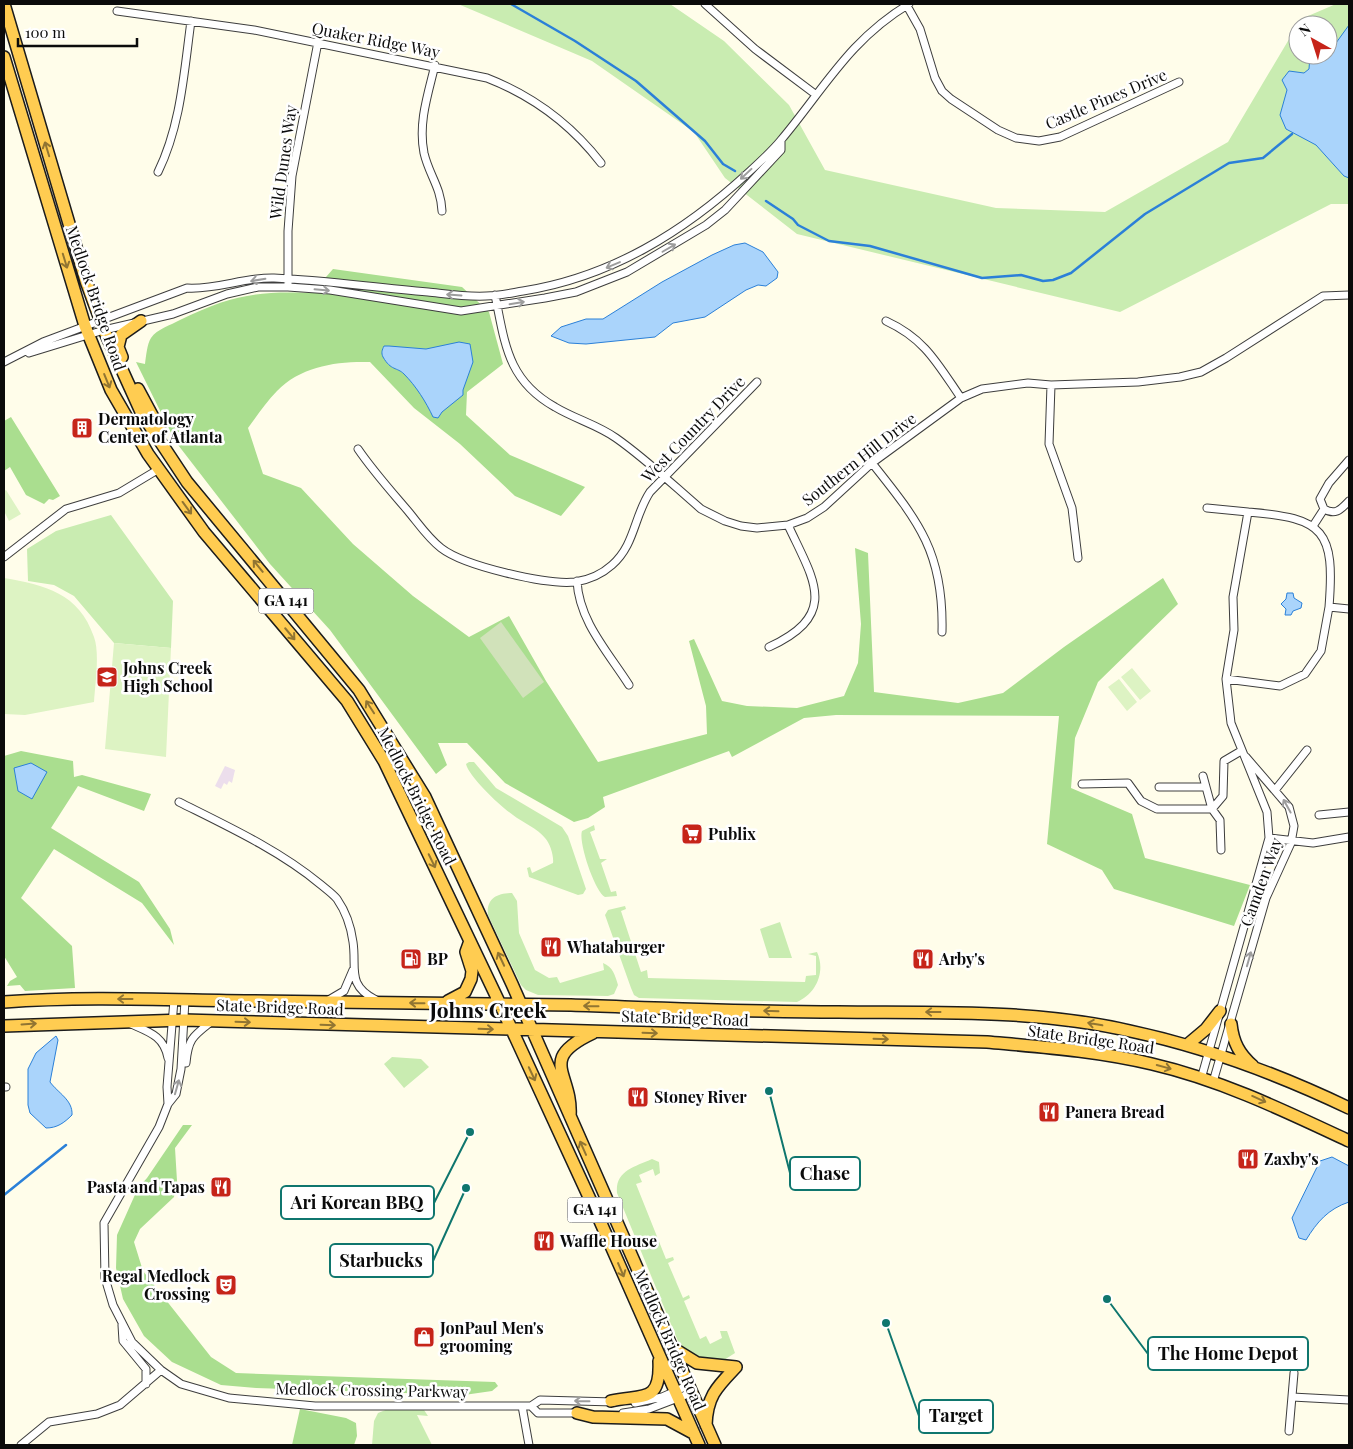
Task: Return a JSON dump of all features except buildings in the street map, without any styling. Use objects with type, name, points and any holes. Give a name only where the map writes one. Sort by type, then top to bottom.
[{"type":"highway","name":"Medlock Bridge Road","points":[[4,4],[86,281],[102,325],[142,414],[187,482],[359,690],[425,797],[521,1004],[670,1347],[715,1445]]},
{"type":"highway","name":"Medlock Bridge Road","points":[[4,57],[87,331],[111,390],[159,469],[204,532],[347,701],[384,760],[500,1004],[600,1221],[698,1445]]},
{"type":"highway","name":"Medlock Bridge Road","points":[[141,321],[121,335],[118,347],[129,373],[161,431],[168,447],[169,455]]},
{"type":"highway","points":[[443,1003],[460,995],[468,986],[472,971],[466,952],[470,941]]},
{"type":"highway","name":"State Bridge Road","points":[[4,1002],[179,1000],[381,1002],[833,1012],[972,1012],[1071,1020],[1129,1030],[1187,1046],[1259,1070],[1349,1108]]},
{"type":"highway","points":[[1187,1046],[1209,1025],[1220,1011]]},
{"type":"highway","name":"State Bridge Road","points":[[4,1026],[179,1019],[211,1022],[987,1042],[1094,1054],[1150,1063],[1253,1096],[1349,1141]]},
{"type":"highway","points":[[1231,1024],[1233,1037],[1239,1051],[1259,1070]]},
{"type":"highway","points":[[570,1117],[571,1100],[560,1071],[561,1058],[573,1043],[596,1032]]},
{"type":"highway","points":[[670,1347],[697,1363],[736,1367],[718,1386],[708,1402],[706,1426]]},
{"type":"highway","points":[[611,1401],[639,1398],[648,1394],[658,1381],[659,1356]]},
{"type":"highway","points":[[577,1413],[593,1417],[667,1419],[693,1432]]},
{"type":"street","points":[[705,4],[755,49],[815,94]]},
{"type":"street","points":[[87,331],[102,325],[141,321],[173,314],[227,294],[288,283],[455,295],[495,295],[573,280],[613,266],[649,248],[692,220],[718,200],[781,140],[815,94],[855,46],[907,4]]},
{"type":"street","name":"Castle Pines Drive","points":[[907,4],[920,29],[935,78],[942,91],[998,130],[1016,138],[1039,140],[1060,137],[1179,82]]},
{"type":"street","name":"Quaker Ridge Way","points":[[117,11],[318,42],[487,78],[528,97],[566,124],[601,163]]},
{"type":"street","points":[[158,172],[165,158],[177,115],[191,21]]},
{"type":"street","name":"Wild Dunes Way","points":[[288,283],[288,231],[292,176],[318,42]]},
{"type":"street","points":[[435,66],[424,114],[422,138],[427,164],[441,194],[442,211]]},
{"type":"street","points":[[4,362],[43,342],[87,331],[187,288],[204,289],[272,278],[288,283],[461,311],[576,292],[627,272],[682,241],[725,210],[781,150],[781,140]]},
{"type":"street","name":"Southern Hill Drive","points":[[495,295],[504,345],[514,366],[529,386],[555,407],[616,438],[701,508],[725,521],[757,528],[788,525],[824,507],[872,463],[961,398],[982,389],[1028,383],[1051,385],[1164,380],[1201,372],[1317,299],[1323,296],[1349,295]]},
{"type":"street","points":[[886,321],[906,330],[918,340],[961,398]]},
{"type":"street","name":"West Country Drive","points":[[358,449],[368,464],[430,537],[450,554],[472,564],[550,581],[577,582],[601,573],[620,557],[632,538],[643,503],[664,478],[758,382]]},
{"type":"street","points":[[1051,385],[1049,444],[1072,508],[1078,558]]},
{"type":"street","points":[[1349,460],[1329,483],[1320,500],[1324,509],[1330,512],[1338,512],[1349,501]]},
{"type":"street","points":[[872,463],[910,511],[929,544],[941,586],[942,632]]},
{"type":"street","points":[[4,556],[66,509],[120,493],[159,469]]},
{"type":"street","points":[[1207,508],[1285,514],[1313,526],[1321,534],[1329,552],[1332,571],[1329,607],[1321,651],[1305,674],[1280,686],[1226,679]]},
{"type":"street","points":[[1313,526],[1324,509]]},
{"type":"street","points":[[1082,784],[1128,783],[1141,801],[1157,809],[1212,809],[1223,796],[1224,761],[1241,751],[1231,723],[1226,679],[1234,630],[1233,597],[1248,512]]},
{"type":"street","points":[[769,647],[800,630],[810,617],[814,602],[812,578],[788,525]]},
{"type":"street","points":[[577,582],[578,599],[585,617],[629,685]]},
{"type":"street","points":[[1329,607],[1349,609]]},
{"type":"street","points":[[1276,790],[1307,750]]},
{"type":"street","name":"Camden Way","points":[[1215,1056],[1231,1024],[1266,898],[1291,840],[1294,826],[1290,807],[1241,751]]},
{"type":"street","name":"Camden Way","points":[[1213,1082],[1220,1011],[1269,838],[1267,812],[1241,751]]},
{"type":"street","points":[[1203,776],[1212,809],[1220,820],[1221,850]]},
{"type":"street","points":[[1159,787],[1206,787]]},
{"type":"street","points":[[179,802],[237,832],[307,874],[337,898],[350,923],[354,944],[353,970],[344,990],[326,1002]]},
{"type":"street","points":[[1319,815],[1349,812]]},
{"type":"street","points":[[1269,838],[1313,843],[1349,837]]},
{"type":"street","points":[[353,970],[361,991],[381,1002]]},
{"type":"street","name":"Medlock Crossing Parkway","points":[[179,1000],[180,1069],[176,1094],[168,1104],[158,1126],[104,1223],[105,1278],[113,1305],[132,1342],[161,1370],[181,1384],[203,1392],[247,1400],[315,1406],[531,1406],[540,1400],[638,1403],[676,1395]]},
{"type":"street","name":"Medlock Crossing Parkway","points":[[168,1104],[167,1087],[179,1019],[179,1000]]},
{"type":"street","name":"Medlock Crossing Parkway","points":[[126,1021],[156,1034],[167,1051],[170,1068]]},
{"type":"street","name":"Medlock Crossing Parkway","points":[[180,1069],[186,1063],[188,1043],[193,1036],[211,1022]]},
{"type":"street","points":[[1202,1079],[1215,1056]]},
{"type":"street","name":"Medlock Crossing Parkway","points":[[122,1322],[123,1341],[146,1369],[146,1384]]},
{"type":"street","points":[[21,1445],[50,1422],[109,1410],[130,1398],[161,1370]]},
{"type":"street","points":[[1289,1431],[1294,1373]]},
{"type":"street","name":"Medlock Crossing Parkway","points":[[531,1406],[538,1412],[636,1412],[649,1409],[689,1390]]},
{"type":"street","points":[[1292,1396],[1349,1400]]},
{"type":"street","points":[[522,1406],[529,1445]]},
{"type":"shaded area","points":[[225,766],[235,770],[232,783],[229,781],[227,785],[224,783],[221,789],[215,786]]},
{"type":"green space","points":[[458,4],[670,4],[724,41],[789,105],[825,170],[996,208],[1105,212],[1228,142],[1288,41],[1288,65],[1338,65],[1338,15],[1310,15],[1336,4],[1349,4],[1349,204],[1331,204],[1120,312],[797,234],[725,178],[694,132],[592,61]]},
{"type":"green space","points":[[333,269],[462,287],[489,312],[503,364],[467,392],[466,415],[510,455],[585,487],[561,516],[515,496],[460,444],[414,408],[370,362],[332,364],[320,367],[297,376],[277,391],[248,428],[263,474],[301,488],[353,544],[413,596],[469,637],[509,616],[546,681],[598,762],[707,734],[706,706],[689,641],[694,639],[722,701],[747,706],[797,708],[844,696],[858,663],[861,624],[855,548],[868,553],[874,692],[958,703],[1003,693],[1064,647],[1163,578],[1178,604],[1098,682],[1075,738],[1071,788],[1132,814],[1145,858],[1250,885],[1234,926],[1114,889],[1102,870],[1047,844],[1059,716],[836,715],[804,718],[732,757],[729,751],[603,797],[605,807],[588,818],[574,822],[505,783],[467,743],[438,743],[447,765],[436,774],[330,630],[270,564],[175,441],[136,362],[145,364],[151,338],[160,330],[180,320],[214,305],[244,296],[275,293],[312,293]]},
{"type":"green space","points":[[11,417],[60,496],[53,500],[49,499],[44,504],[26,495],[10,467],[4,471],[4,421]]},
{"type":"green space","points":[[6,490],[21,514],[9,521],[4,511],[4,491]]},
{"type":"green space","points":[[111,515],[173,601],[171,648],[114,643],[74,596],[54,585],[28,581],[27,549],[56,531]]},
{"type":"green space","points":[[4,578],[47,588],[59,594],[70,601],[88,622],[96,644],[97,660],[94,702],[25,715],[4,714]]},
{"type":"green space","points":[[501,622],[544,682],[523,698],[480,638]]},
{"type":"green space","points":[[114,643],[171,648],[166,757],[105,749]]},
{"type":"green space","points":[[1132,668],[1151,691],[1140,700],[1121,677]]},
{"type":"green space","points":[[1119,679],[1137,702],[1127,711],[1108,687]]},
{"type":"green space","points":[[21,751],[73,761],[74,777],[82,775],[151,794],[144,811],[78,786],[51,828],[139,882],[170,929],[174,945],[142,903],[54,849],[21,898],[72,946],[75,988],[25,991],[20,985],[7,986],[10,981],[17,977],[4,956],[4,756]]},
{"type":"green space","points":[[474,762],[496,788],[562,827],[568,836],[586,889],[583,894],[578,895],[529,877],[527,868],[530,867],[532,873],[553,863],[548,843],[538,832],[508,811],[486,791],[468,770],[466,764]]},
{"type":"green space","points":[[594,825],[595,830],[590,832],[600,859],[607,859],[601,863],[611,892],[616,891],[617,896],[605,897],[601,893],[588,866],[581,837],[582,831]]},
{"type":"green space","points":[[512,893],[517,901],[519,933],[535,970],[549,978],[557,977],[560,983],[604,970],[603,963],[611,969],[616,978],[618,985],[614,994],[608,996],[538,995],[526,990],[521,985],[488,915],[489,905],[494,898],[502,894]]},
{"type":"green space","points":[[625,906],[626,909],[621,911],[641,972],[647,970],[648,978],[805,982],[806,976],[816,975],[816,956],[808,954],[817,952],[820,960],[818,982],[809,994],[797,1002],[639,998],[634,995],[631,988],[605,915],[608,910]]},
{"type":"green space","points":[[780,922],[792,958],[769,958],[760,929]]},
{"type":"green space","points":[[392,1057],[421,1059],[429,1067],[404,1088],[384,1064]]},
{"type":"green space","points":[[183,1125],[192,1125],[175,1148],[177,1181],[174,1197],[140,1229],[134,1242],[143,1271],[211,1357],[236,1373],[495,1382],[498,1386],[492,1391],[464,1395],[256,1388],[221,1385],[172,1362],[144,1336],[123,1299],[116,1268],[117,1235],[138,1188],[147,1178]]},
{"type":"green space","points":[[652,1159],[659,1162],[660,1173],[655,1176],[653,1169],[639,1175],[642,1182],[636,1184],[666,1259],[673,1257],[674,1260],[668,1263],[683,1298],[689,1295],[690,1298],[684,1301],[700,1339],[706,1336],[710,1344],[722,1338],[720,1331],[727,1331],[735,1353],[724,1360],[696,1360],[680,1346],[617,1193],[617,1186],[622,1175],[632,1167]]},
{"type":"green space","points":[[300,1409],[346,1418],[356,1423],[357,1436],[354,1445],[292,1445]]},
{"type":"green space","points":[[388,1409],[424,1410],[428,1416],[417,1415],[432,1445],[372,1445],[374,1421],[378,1413]]},
{"type":"water","points":[[1349,25],[1349,178],[1344,176],[1316,145],[1286,129],[1280,115],[1287,90],[1282,80],[1289,71],[1304,73],[1309,69],[1309,65],[1338,65],[1338,40]]},
{"type":"water","points":[[745,243],[763,252],[778,272],[777,278],[766,286],[758,285],[746,290],[705,317],[673,323],[655,337],[586,344],[569,343],[551,336],[561,327],[586,319],[603,319],[662,282],[712,255],[734,245]]},
{"type":"water","points":[[459,342],[470,344],[473,362],[463,395],[442,412],[438,418],[433,417],[420,394],[408,379],[401,372],[391,367],[383,357],[384,346],[426,349]]},
{"type":"water","points":[[1287,593],[1293,593],[1294,598],[1302,603],[1301,608],[1293,611],[1291,615],[1285,615],[1286,609],[1281,604],[1286,599]]},
{"type":"water","points":[[31,763],[47,772],[32,799],[18,791],[14,768]]},
{"type":"water","points":[[56,1036],[58,1040],[50,1082],[68,1101],[72,1115],[54,1127],[46,1128],[30,1113],[28,1105],[28,1069],[36,1053]]},
{"type":"water","points":[[1332,1157],[1349,1166],[1349,1202],[1329,1212],[1314,1227],[1306,1240],[1299,1238],[1292,1218],[1320,1161]]},
{"type":"waterway","points":[[511,4],[575,41],[636,81],[705,141],[723,164],[735,171]]},
{"type":"waterway","points":[[766,201],[793,219],[798,225],[829,241],[870,246],[982,278],[1021,275],[1043,281],[1053,280],[1071,273],[1145,214],[1229,163],[1263,158],[1292,134]]},
{"type":"waterway","points":[[4,1195],[66,1145]]},
{"type":"place","name":"Dermatology Center of Atlanta","points":[[82,428]]},
{"type":"place","name":"Johns Creek High School","points":[[107,677]]},
{"type":"place","name":"Publix","points":[[692,834]]},
{"type":"place","name":"Whataburger","points":[[551,947]]},
{"type":"place","name":"BP","points":[[411,959]]},
{"type":"place","name":"Arby's","points":[[923,959]]},
{"type":"place","name":"Chase","points":[[769,1091]]},
{"type":"place","name":"Stoney River","points":[[638,1097]]},
{"type":"place","name":"Panera Bread","points":[[1049,1112]]},
{"type":"place","name":"Ari Korean BBQ","points":[[470,1132]]},
{"type":"place","name":"Zaxby's","points":[[1248,1159]]},
{"type":"place","name":"Pasta and Tapas","points":[[221,1187]]},
{"type":"place","name":"Starbucks","points":[[466,1188]]},
{"type":"place","name":"Waffle House","points":[[544,1241]]},
{"type":"place","name":"Regal Medlock Crossing","points":[[226,1285]]},
{"type":"place","name":"The Home Depot","points":[[1107,1299]]},
{"type":"place","name":"Target","points":[[886,1323]]},
{"type":"place","name":"JonPaul Men's grooming","points":[[424,1337]]},
{"type":"district","name":"Johns Creek","points":[[488,1011]]}]
